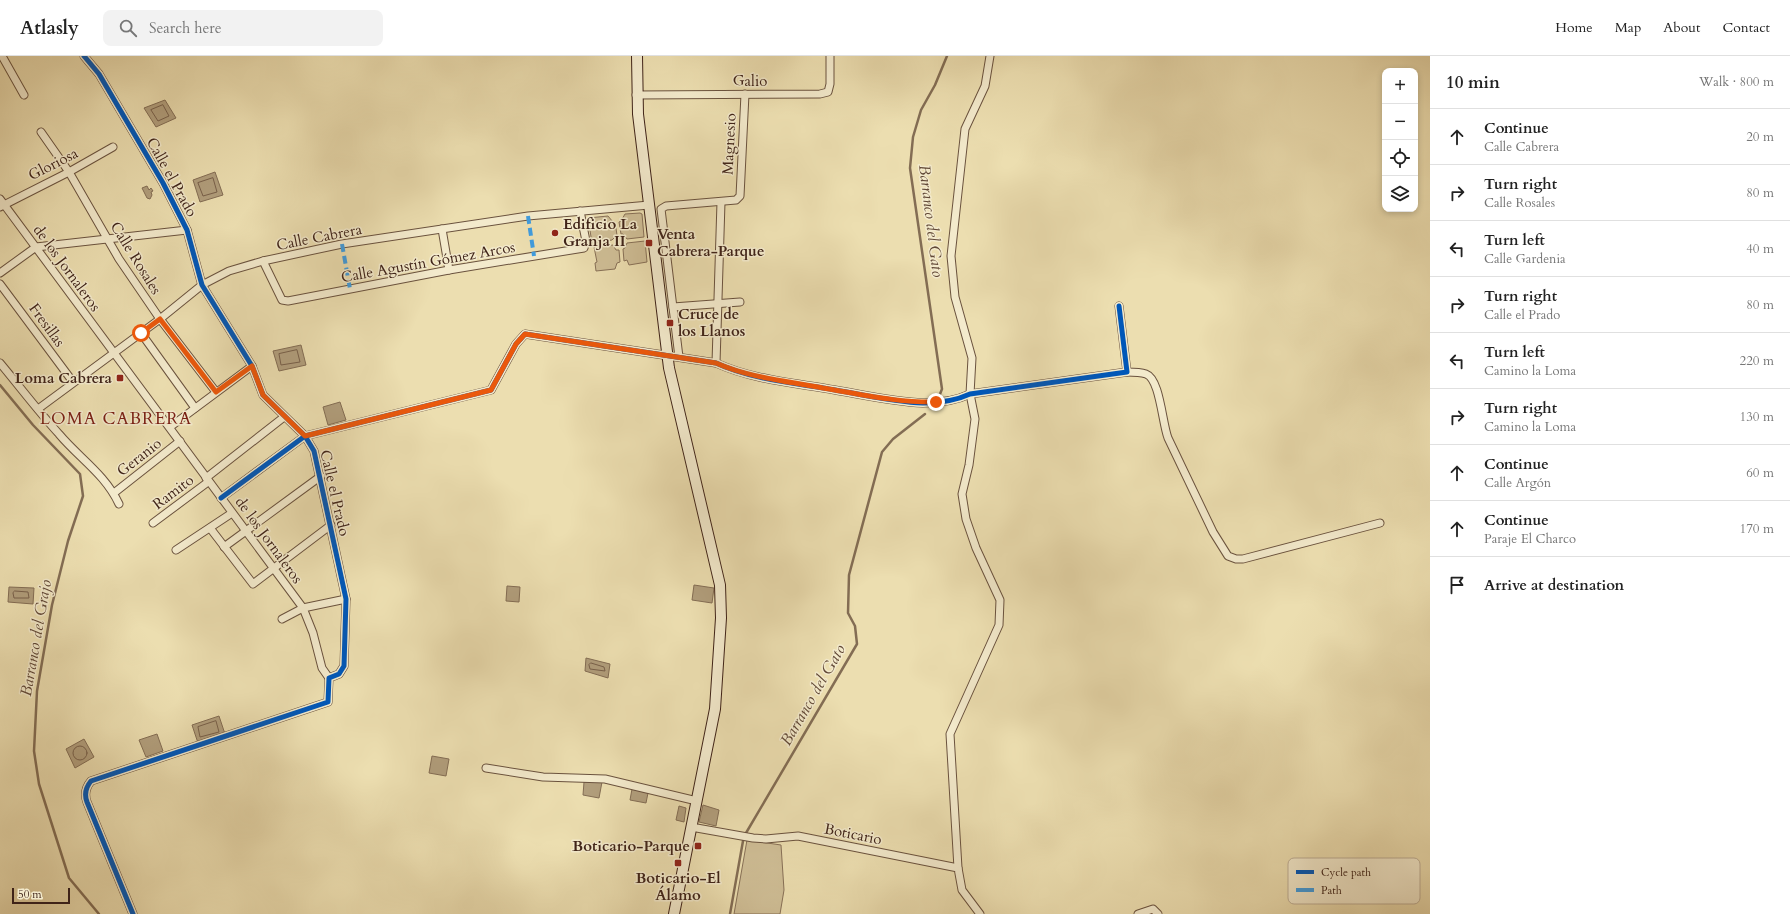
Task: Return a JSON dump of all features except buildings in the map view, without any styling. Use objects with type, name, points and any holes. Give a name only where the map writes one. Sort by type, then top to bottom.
[{"type":"street","points":[[2,56],[24,95]]},
{"type":"street","name":"Calle el Prado","points":[[84,56],[100,74],[163,183],[187,230],[202,285],[252,366],[263,395],[305,436],[314,451],[321,476],[346,599],[344,666],[339,674],[329,678]]},
{"type":"street","points":[[637,56],[636,95],[668,356],[720,585],[722,618],[715,709],[674,914]]},
{"type":"street","name":"Galio","points":[[636,95],[820,94],[828,92],[830,84],[830,56]]},
{"type":"street","points":[[980,914],[962,890],[958,868],[950,734],[999,626],[1000,600],[976,548],[966,519],[962,494],[969,465],[975,419],[970,394],[972,358],[955,297],[950,256],[965,129],[985,86],[990,56]]},
{"type":"street","name":"Magnesio","points":[[721,202],[736,200],[740,196],[745,94]]},
{"type":"street","name":"Calle Rosales","points":[[42,132],[69,172],[108,238],[118,259],[160,319],[216,392]]},
{"type":"street","name":"Gloriosa","points":[[1,203],[69,172],[113,146]]},
{"type":"street","points":[[679,358],[661,209],[666,206],[721,202],[716,363]]},
{"type":"street","name":"de los Jornaleros","points":[[1,203],[36,247],[303,608],[313,633],[322,668],[329,678]]},
{"type":"street","name":"Calle Cabrera","points":[[38,409],[72,382],[160,319],[202,285],[229,271],[263,261],[342,244],[580,210],[649,205]]},
{"type":"street","name":"Calle Agustín Gómez Arcos","points":[[263,261],[282,300],[288,300],[449,270],[584,248],[586,241],[580,210]]},
{"type":"street","points":[[442,229],[449,270]]},
{"type":"street","points":[[0,273],[36,247],[187,230]]},
{"type":"street","name":"Fresillas","points":[[0,284],[72,382]]},
{"type":"street","points":[[673,307],[740,302]]},
{"type":"street","points":[[1119,306],[1127,372]]},
{"type":"street","points":[[141,333],[196,408]]},
{"type":"street","points":[[221,498],[305,436],[491,390],[516,344],[525,334],[716,363],[738,373],[917,402],[958,400],[970,394],[1127,372],[1145,374],[1153,379],[1157,388],[1163,425],[1168,438],[1213,532],[1228,556],[1236,559],[1243,559],[1380,523]]},
{"type":"street","points":[[0,363],[59,435],[98,471],[114,492],[119,504]]},
{"type":"street","points":[[170,427],[252,366]]},
{"type":"street","name":"Ramito","points":[[153,523],[284,417]]},
{"type":"street","name":"Geranio","points":[[114,492],[180,441]]},
{"type":"street","points":[[224,547],[321,476]]},
{"type":"street","points":[[176,550],[232,513]]},
{"type":"street","points":[[210,528],[253,584],[331,525]]},
{"type":"street","points":[[282,619],[303,608],[346,599]]},
{"type":"street","points":[[134,914],[85,796],[87,786],[91,781],[328,702],[329,678]]},
{"type":"street","points":[[486,768],[543,777],[605,779],[697,801]]},
{"type":"street","name":"Boticario","points":[[691,827],[753,838],[766,839],[798,836],[958,868]]},
{"type":"street","points":[[1138,914],[1153,908],[1158,913]]},
{"type":"shaded area","points":[[625,214],[642,214],[644,237],[627,239],[623,234],[621,234],[619,222]]},
{"type":"shaded area","points":[[608,216],[613,222],[615,222],[617,235],[612,240],[592,243],[588,218]]},
{"type":"shaded area","points":[[645,241],[647,262],[629,265],[627,260],[624,261],[623,249],[627,243]]},
{"type":"shaded area","points":[[613,245],[616,250],[619,250],[620,262],[617,263],[615,269],[596,271],[595,263],[597,262],[594,247]]},
{"type":"shaded area","points":[[747,840],[781,845],[784,890],[780,914],[734,914]]},
{"type":"water","points":[[165,100],[176,118],[156,127],[144,108]]},
{"type":"water","points":[[215,172],[223,195],[200,202],[193,180]]},
{"type":"water","points":[[147,186],[149,190],[151,188],[153,191],[151,192],[152,195],[150,199],[147,198],[142,188]]},
{"type":"water","points":[[301,345],[306,365],[279,371],[273,351]]},
{"type":"water","points":[[340,402],[346,420],[328,425],[323,407]]},
{"type":"water","points":[[694,585],[714,588],[712,603],[692,600]]},
{"type":"water","points":[[507,586],[520,587],[519,602],[506,601]]},
{"type":"water","points":[[9,587],[34,588],[33,604],[8,602]]},
{"type":"water","points":[[586,658],[610,664],[608,678],[585,671]]},
{"type":"water","points":[[219,716],[225,734],[198,743],[192,725]]},
{"type":"water","points":[[157,734],[163,751],[146,757],[139,740]]},
{"type":"water","points":[[84,739],[94,757],[75,768],[66,749]]},
{"type":"water","points":[[432,756],[449,759],[446,776],[429,773]]},
{"type":"water","points":[[584,782],[602,782],[599,798],[583,795]]},
{"type":"water","points":[[632,789],[648,793],[646,803],[630,800]]},
{"type":"water","points":[[703,805],[719,810],[716,826],[699,822]]},
{"type":"water","points":[[679,806],[686,808],[684,822],[676,820]]},
{"type":"waterway","name":"Barranco del Gato","points":[[940,394],[942,389],[910,168],[913,137],[921,110],[935,85],[947,56]]},
{"type":"waterway","name":"Barranco del Grajo","points":[[0,385],[33,425],[80,474],[83,496],[68,541],[52,605],[37,691],[34,751],[39,784],[69,878],[99,914]]},
{"type":"waterway","name":"Barranco del Gato","points":[[746,833],[857,644],[855,626],[848,613],[849,575],[882,452],[893,439],[925,414]]},
{"type":"waterway","name":"Barranco del Gato","points":[[730,914],[743,841]]},
{"type":"marked path","points":[[528,216],[534,256]]},
{"type":"marked path","points":[[342,244],[350,289]]},
{"type":"cycle path","points":[[84,56],[99,74],[163,183],[187,230],[202,285],[252,366],[263,395],[305,436],[314,451],[346,599],[344,666],[339,674],[329,678],[328,702],[91,781],[89,783],[86,793],[87,802],[133,914]]},
{"type":"cycle path","points":[[221,498],[305,436],[491,390],[516,344],[525,334],[716,363],[730,369],[790,383],[890,400],[929,403],[953,400],[970,394],[1127,372],[1119,306]]},
{"type":"place","name":"Edificio La Granja II","points":[[555,233]]},
{"type":"place","name":"Venta Cabrera-Parque","points":[[649,243]]},
{"type":"place","name":"Cruce de los Llanos","points":[[670,323]]},
{"type":"place","name":"Loma Cabrera","points":[[120,378]]},
{"type":"place","name":"Boticario-Parque","points":[[698,846]]},
{"type":"place","name":"Boticario-El Álamo","points":[[678,863]]},
{"type":"district","name":"LOMA CABRERA","points":[[116,418]]},
{"type":"route","points":[[141,333],[160,319],[216,392],[252,366],[263,395],[305,436],[491,390],[516,344],[525,334],[716,363],[738,373],[854,393],[910,402],[936,402]]}]
